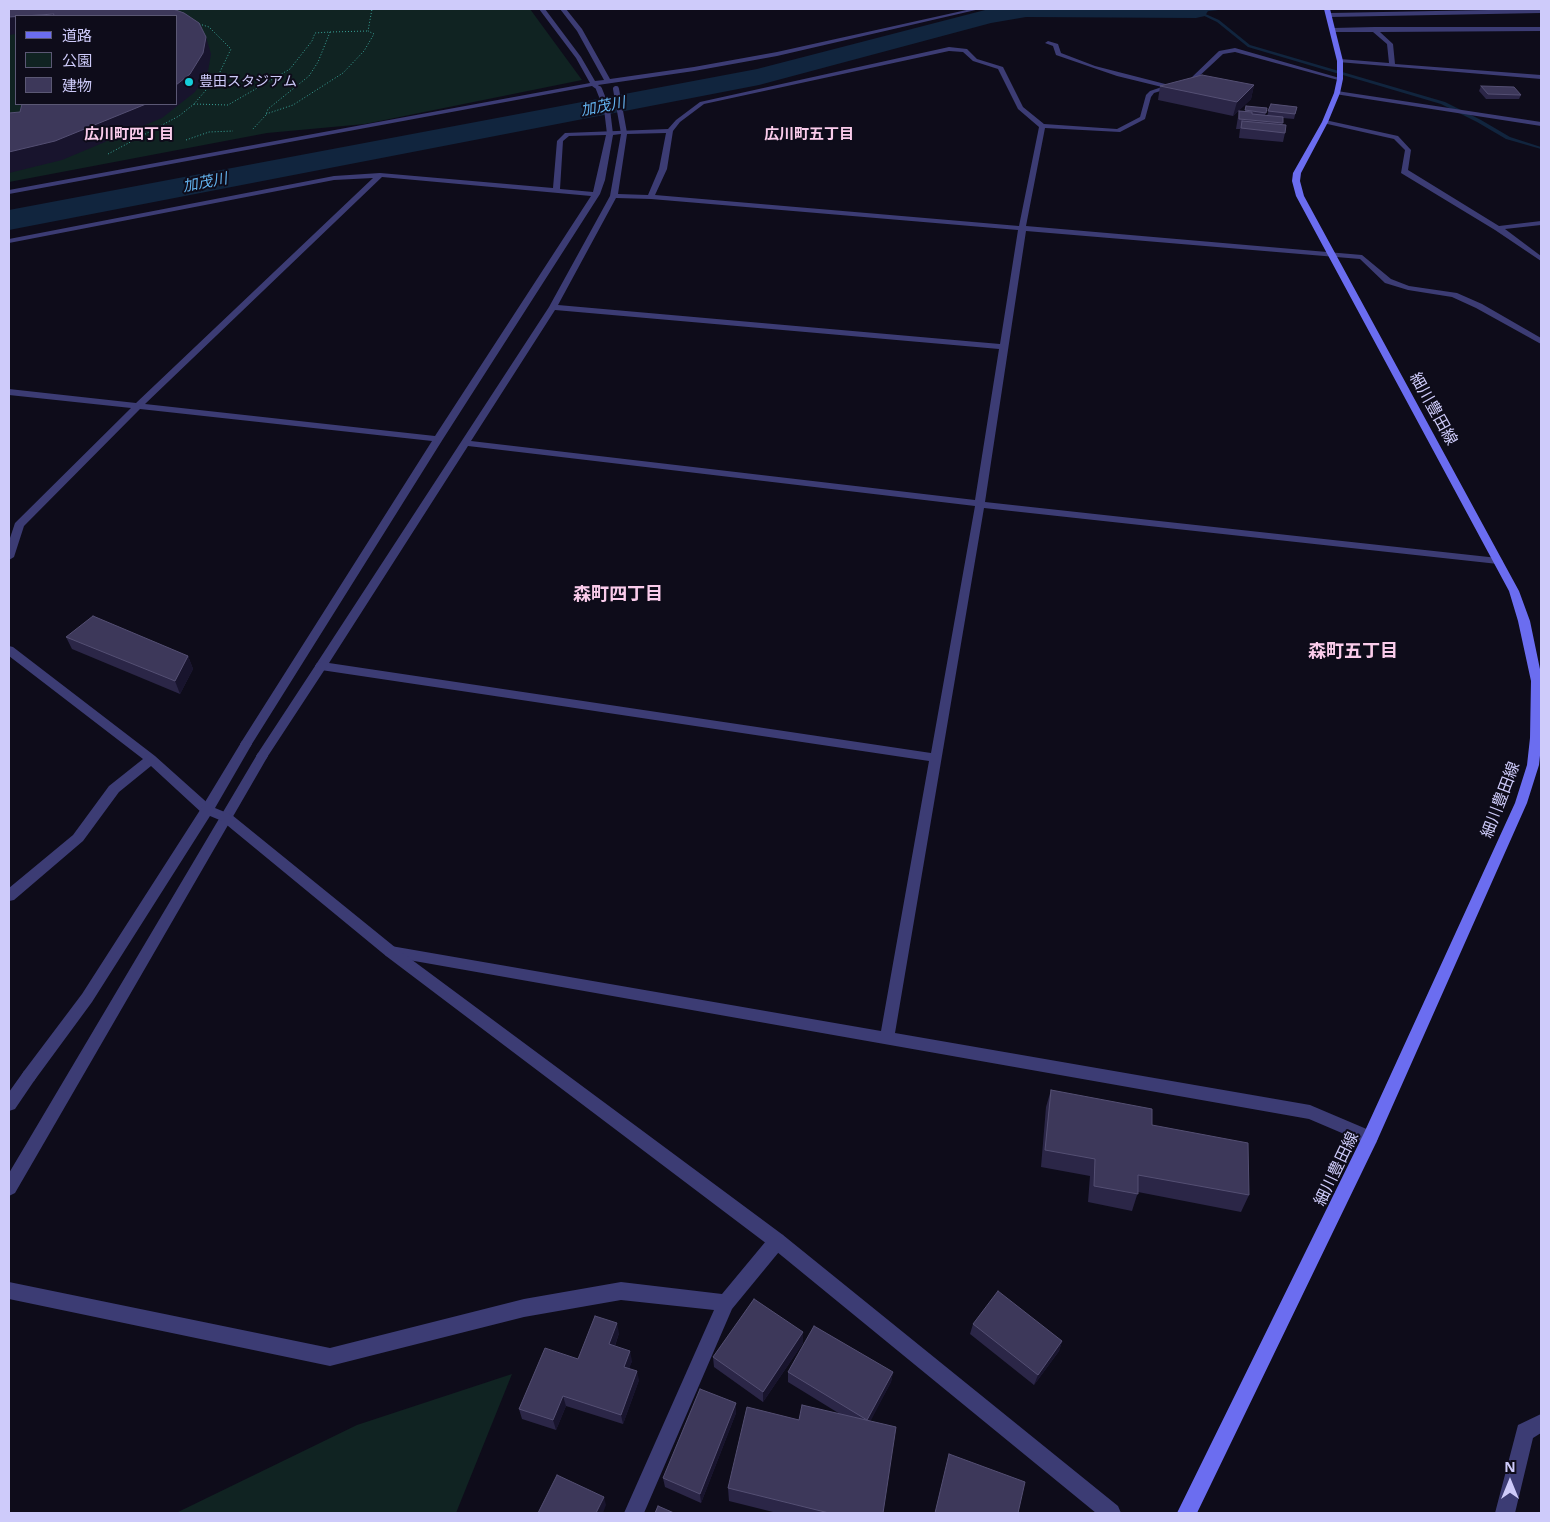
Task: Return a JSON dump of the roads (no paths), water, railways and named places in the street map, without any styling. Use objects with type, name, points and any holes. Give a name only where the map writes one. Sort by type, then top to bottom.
[{"type":"main road","name":"細川豊田線","points":[[1187,1513],[1370,1138],[1521,803],[1533,765],[1536,738],[1536,681],[1524,621],[1514,591],[1330,255],[1300,196],[1296,182],[1299,168],[1325,122],[1337,93],[1340,79],[1340,61],[1328,12]]},
{"type":"street","points":[[9,1104],[87,998],[208,810],[246,744],[438,439],[596,194],[601,180],[610,134],[607,109],[597,87],[579,58],[542,9]]},
{"type":"street","points":[[9,1188],[262,756],[466,444],[553,307],[614,196],[623,149],[624,133],[616,89],[608,81],[580,30],[563,9]]},
{"type":"street","points":[[9,192],[597,87],[608,81],[694,69],[777,54],[977,9]]},
{"type":"street","points":[[1328,12],[1541,11]]},
{"type":"street","points":[[1374,29],[1390,44],[1392,65]]},
{"type":"street","points":[[1333,30],[1541,29]]},
{"type":"street","points":[[1048,43],[1056,45],[1058,54],[1093,67],[1171,87]]},
{"type":"street","points":[[651,197],[663,169],[670,131],[678,121],[702,103],[949,49],[965,50],[975,60],[1001,68],[1020,108],[1042,126],[1118,131],[1143,118],[1148,96],[1152,92],[1193,79],[1220,52],[1235,50],[1340,79]]},
{"type":"street","points":[[1340,61],[1541,77]]},
{"type":"street","points":[[1337,93],[1452,112],[1541,124]]},
{"type":"street","points":[[1325,122],[1396,137],[1408,150],[1404,171],[1498,228],[1541,259]]},
{"type":"street","points":[[887,1040],[980,504],[1022,229],[1042,126]]},
{"type":"street","points":[[556,190],[560,141],[567,134],[670,131]]},
{"type":"street","points":[[9,241],[334,178],[380,175],[596,194]]},
{"type":"street","points":[[9,557],[20,525],[138,406],[380,175]]},
{"type":"street","points":[[614,196],[651,197],[1362,257],[1388,281],[1408,288],[1454,295],[1479,306],[1541,341]]},
{"type":"street","points":[[1498,228],[1541,223]]},
{"type":"street","points":[[553,307],[1004,348]]},
{"type":"street","points":[[9,392],[438,439]]},
{"type":"street","points":[[466,444],[980,504],[1498,561]]},
{"type":"street","points":[[9,650],[151,759],[208,810],[227,818],[391,952],[777,1241],[1111,1513]]},
{"type":"street","points":[[321,666],[936,758]]},
{"type":"street","points":[[9,896],[78,838],[114,789],[151,759]]},
{"type":"street","points":[[391,952],[887,1040],[1310,1112],[1370,1138]]},
{"type":"street","points":[[634,1513],[726,1303],[777,1241]]},
{"type":"street","points":[[9,1291],[330,1357],[524,1308],[621,1291],[726,1303]]},
{"type":"street","points":[[1505,1513],[1525,1432],[1541,1423]]},
{"type":"waterway","points":[[1198,11],[1225,9]]},
{"type":"waterway","name":"加茂川","points":[[9,220],[759,77],[989,16],[1026,10],[1196,11]]},
{"type":"waterway","points":[[1196,11],[1218,21],[1249,46],[1443,103],[1508,138],[1541,148]]},
{"type":"place","name":"豊田スタジアム","points":[[189,82]]},
{"type":"district","name":"広川町四丁目","points":[[129,135]]},
{"type":"district","name":"広川町五丁目","points":[[809,135]]},
{"type":"district","name":"森町四丁目","points":[[618,595]]},
{"type":"district","name":"森町五丁目","points":[[1353,652]]}]
